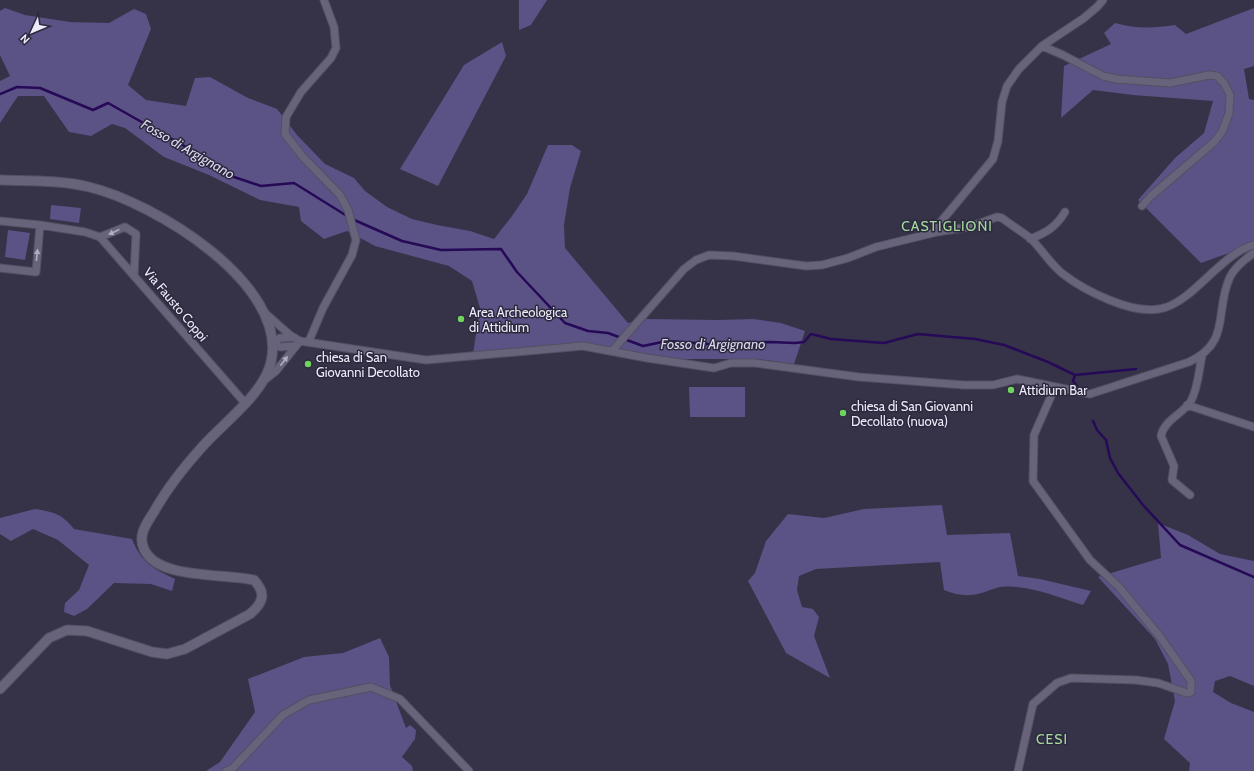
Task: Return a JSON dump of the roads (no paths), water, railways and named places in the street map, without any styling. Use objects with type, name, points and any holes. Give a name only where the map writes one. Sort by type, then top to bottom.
[{"type":"main road","points":[[0,180],[45,181],[88,187],[124,198],[162,216],[198,240],[248,289],[264,312],[271,329],[272,343],[271,361],[266,379],[202,446],[173,480],[141,536],[144,549],[151,558],[166,567],[201,575],[254,580],[260,587],[262,595],[259,606],[250,614],[185,649],[168,654],[152,652],[87,631],[67,630],[49,638],[0,689]]},
{"type":"street","points":[[309,341],[323,308],[352,255],[356,240],[348,210],[340,195],[303,157],[285,134],[286,117],[301,92],[331,58],[336,48],[334,27],[324,0]]},
{"type":"street","points":[[936,232],[939,224],[993,159],[998,141],[1002,102],[1008,86],[1019,69],[1042,46],[1088,14],[1103,0]]},
{"type":"street","points":[[1042,46],[1103,76],[1116,79],[1170,83],[1191,80],[1209,75],[1217,76],[1224,83],[1230,95],[1229,113],[1222,132],[1213,144],[1151,196],[1142,206]]},
{"type":"street","points":[[1030,239],[1048,232],[1059,222],[1065,212]]},
{"type":"street","points":[[614,349],[684,269],[696,260],[709,256],[733,256],[806,266],[822,265],[848,258],[876,247],[936,232],[970,227],[997,217],[1002,218],[1030,239],[1052,265],[1088,291],[1114,302],[1141,309],[1158,310],[1168,307],[1186,296],[1242,250],[1254,245]]},
{"type":"street","points":[[0,221],[85,232],[100,237],[134,276]]},
{"type":"street","points":[[0,268],[36,272],[40,225]]},
{"type":"street","name":"Via Fausto Coppi","points":[[100,237],[125,227],[136,234],[134,276],[244,403]]},
{"type":"street","points":[[1190,495],[1172,480],[1174,466],[1161,440],[1161,436],[1164,427],[1187,405],[1195,393],[1202,356],[1218,333],[1230,278],[1237,267],[1254,253]]},
{"type":"street","points":[[264,312],[300,341],[309,341],[426,360],[584,346],[614,349],[714,368],[731,363],[755,363],[859,377],[916,382],[993,385],[1017,379],[1090,394],[1189,362],[1202,356]]},
{"type":"street","points":[[272,343],[280,338],[293,336]]},
{"type":"street","points":[[266,379],[285,362],[294,346],[300,341]]},
{"type":"street","points":[[272,343],[280,346],[294,346]]},
{"type":"street","points":[[1018,771],[1033,704],[1057,683],[1071,678],[1115,679],[1158,683],[1187,694],[1191,692],[1192,688],[1191,681],[1161,638],[1119,587],[1090,560],[1033,481],[1034,435],[1055,387]]},
{"type":"street","points":[[1187,405],[1254,428]]},
{"type":"street","points":[[226,771],[232,769],[283,715],[309,700],[371,687],[400,699],[469,771]]},
{"type":"waterway","name":"Fosso di Argignano","points":[[0,94],[17,87],[40,88],[93,110],[108,103],[202,156],[231,176],[261,186],[294,183],[347,216]]},
{"type":"waterway","name":"Fosso di Argignano","points":[[352,219],[402,241],[441,250],[501,249],[517,272],[565,323],[588,331],[608,333],[643,346],[667,341],[709,344],[770,342],[795,343],[804,342],[811,334],[831,339],[884,343],[918,334],[975,339],[1004,345],[1048,362],[1075,375],[1136,369]]},
{"type":"waterway","points":[[1075,375],[1073,381],[1077,386]]},
{"type":"waterway","points":[[1093,421],[1097,430],[1106,440],[1110,458],[1118,473],[1143,505],[1180,545],[1254,577]]},
{"type":"place","name":"Area Archeologica di Attidium","points":[[461,319]]},
{"type":"place","name":"chiesa di San Giovanni Decollato","points":[[308,364]]},
{"type":"place","name":"Attidium Bar","points":[[1011,390]]},
{"type":"place","name":"chiesa di San Giovanni Decollato (nuova)","points":[[843,413]]},
{"type":"district","name":"CASTIGLIONI","points":[[947,226]]},
{"type":"district","name":"CESI","points":[[1052,739]]}]
